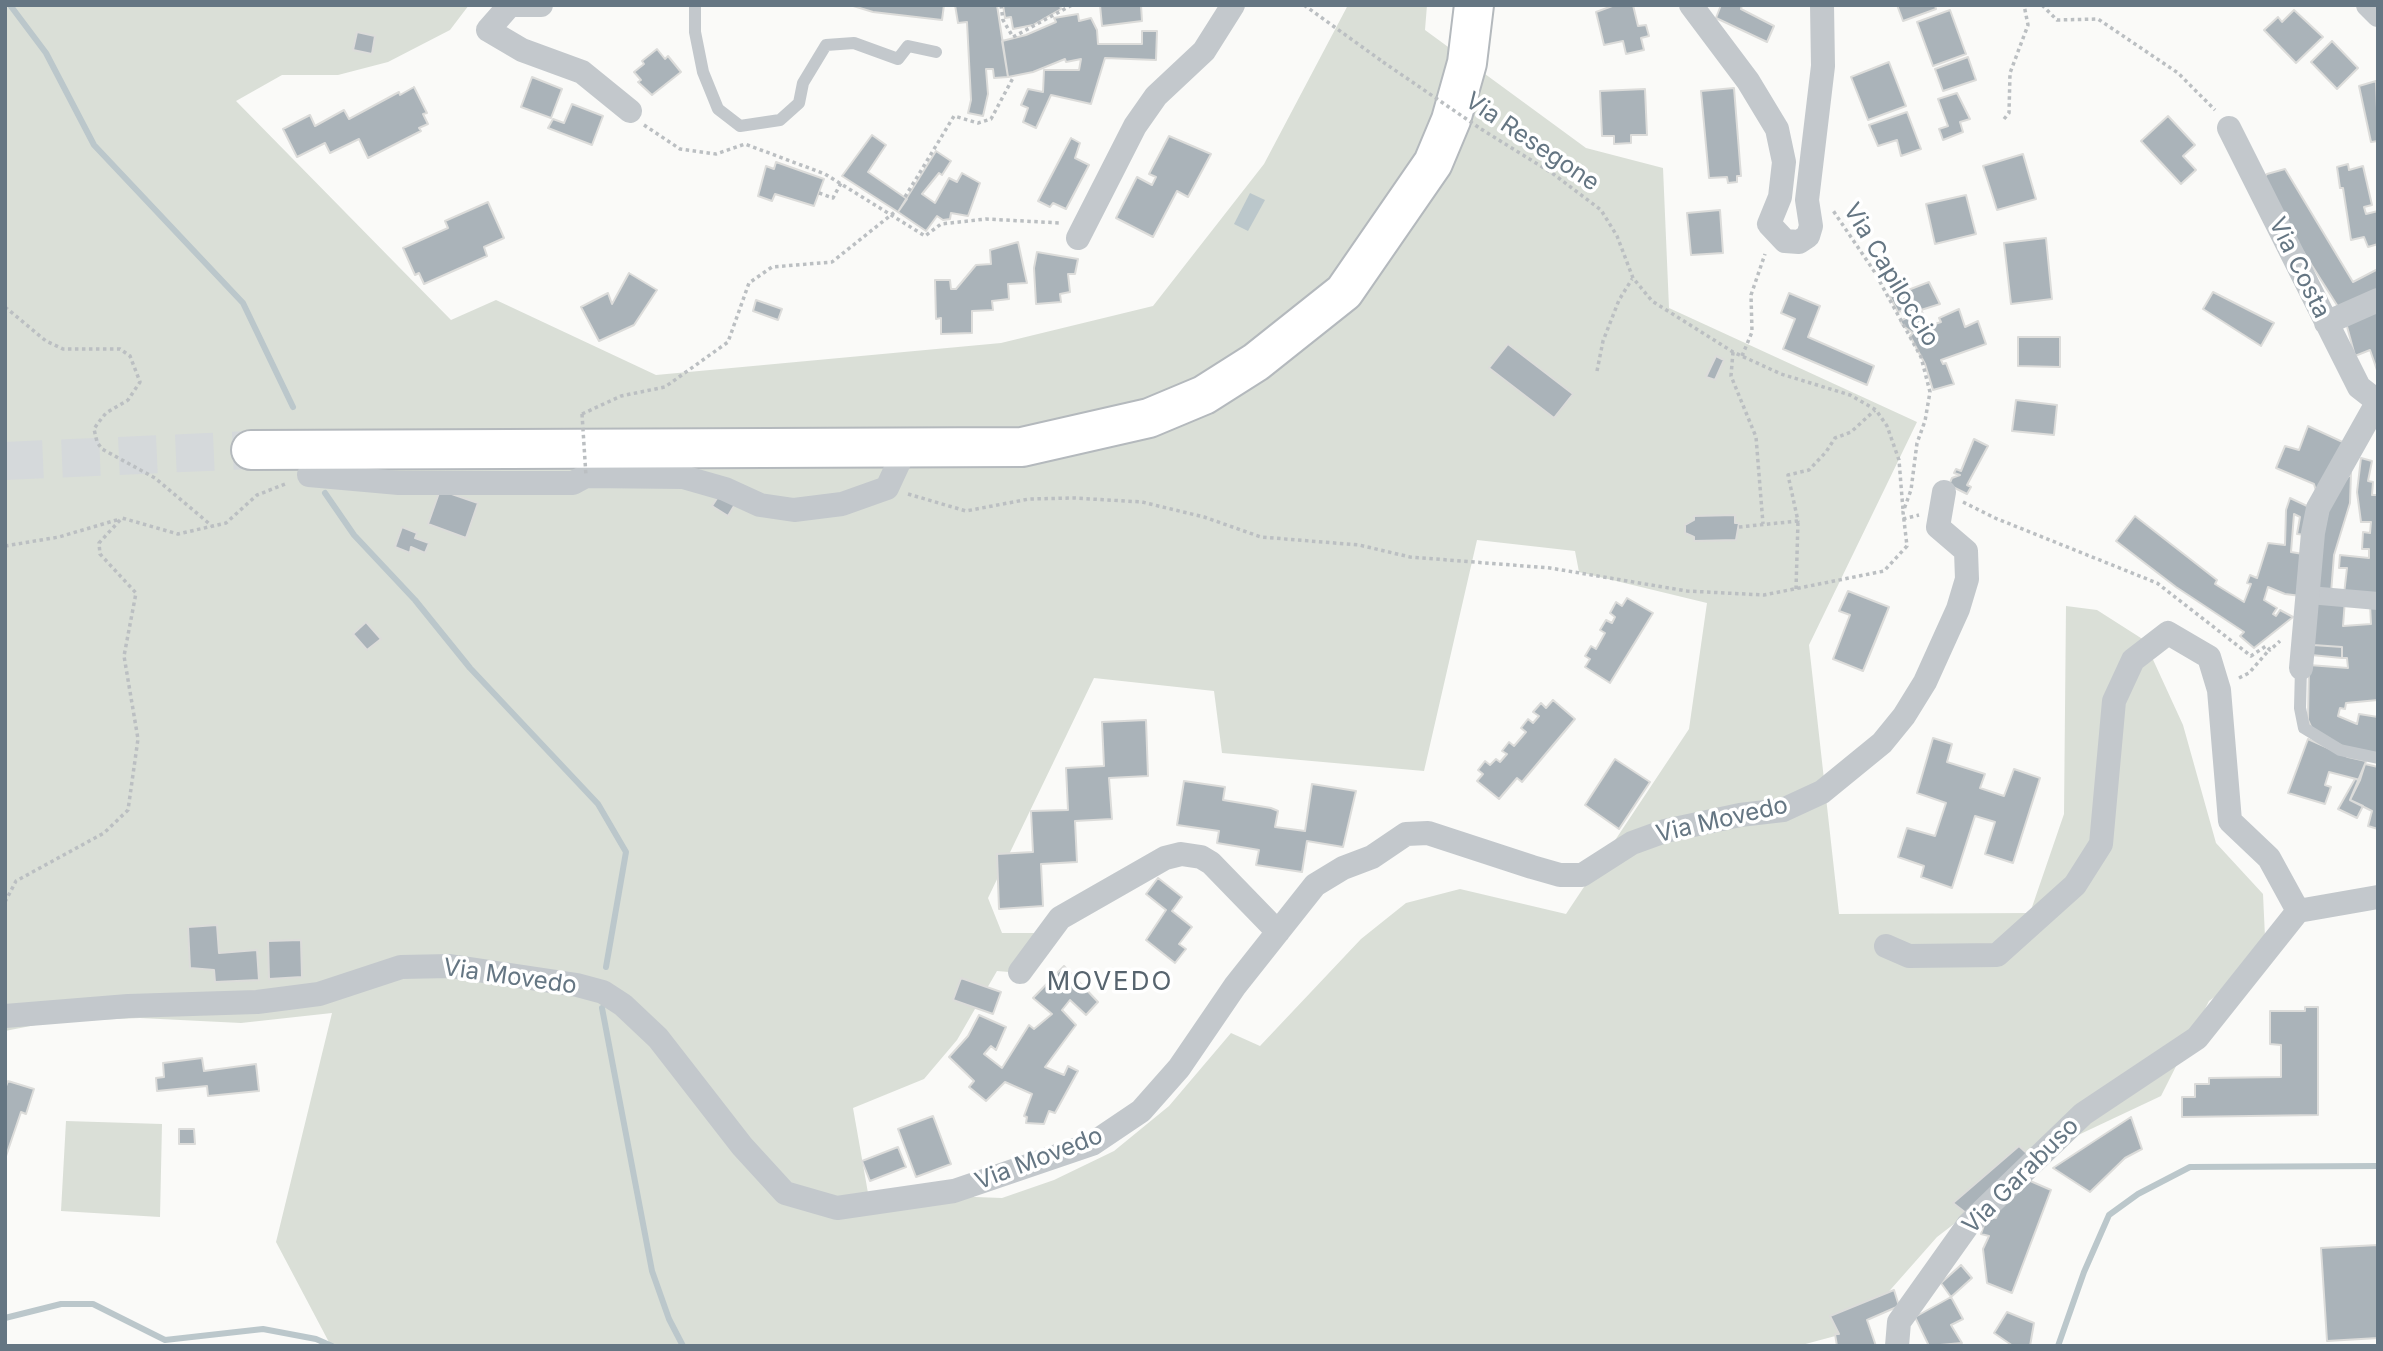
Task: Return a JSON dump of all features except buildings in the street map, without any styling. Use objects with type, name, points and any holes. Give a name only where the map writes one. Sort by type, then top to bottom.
[{"type":"highway","points":[[251,450],[1022,447],[1149,418],[1204,395],[1256,362],[1316,317],[1352,282],[1433,163],[1451,120],[1467,63],[1474,5]]},
{"type":"street","points":[[541,5],[508,6],[488,30],[522,50],[582,72],[630,111]]},
{"type":"street","points":[[1081,231],[1135,126],[1156,96],[1204,51],[1233,5]]},
{"type":"street","points":[[1691,5],[1748,81],[1777,129],[1784,162],[1780,197],[1769,224],[1785,241],[1799,242],[1808,236],[1811,226],[1807,200],[1823,66],[1822,5]]},
{"type":"street","points":[[2368,5],[2378,15]]},
{"type":"street","name":"Via Costa","points":[[2229,128],[2358,387],[2377,401]]},
{"type":"street","points":[[2326,323],[2378,300]]},
{"type":"street","points":[[2301,668],[2313,533],[2319,508],[2377,401]]},
{"type":"street","points":[[309,475],[399,483],[573,483],[586,476],[683,477],[725,489],[760,505],[794,510],[842,504],[887,488],[906,447]]},
{"type":"street","name":"Via Movedo","points":[[5,1016],[128,1006],[270,1000],[319,994],[401,967],[450,966],[578,985],[603,992],[623,1004],[658,1038],[742,1146],[785,1193],[837,1208],[954,1191],[1093,1144],[1141,1111],[1158,1093],[1235,986],[1315,885],[1343,868],[1373,857],[1406,834],[1428,833],[1560,875],[1581,875],[1632,843],[1665,831],[1783,810],[1822,792],[1882,743],[1904,716],[1925,682],[1958,609],[1967,579],[1966,551],[1938,527],[1944,492]]},
{"type":"street","points":[[2309,595],[2378,601]]},
{"type":"street","points":[[1886,946],[1909,956],[1997,955],[2075,885],[2101,844],[2114,701],[2133,660],[2168,633],[2209,657],[2219,690],[2230,821],[2269,858],[2298,911],[2378,897]]},
{"type":"street","points":[[1020,972],[1060,918],[1165,858],[1181,854],[1201,857],[1211,863],[1278,932]]},
{"type":"street","name":"Via Garabuso","points":[[1898,1334],[1968,1225],[2083,1114],[2197,1038],[2298,911]]},
{"type":"lane","points":[[695,5],[695,32],[703,72],[718,109],[740,125],[780,120],[799,103],[803,83],[826,45],[854,43],[884,51],[898,59],[908,46],[936,52]]},
{"type":"lane","points":[[2301,668],[2300,708],[2304,728],[2340,750],[2378,758]]},
{"type":"path","points":[[1001,5],[1003,20],[1013,37],[1072,5]]},
{"type":"path","name":"Via Resegone","points":[[1304,5],[1481,129],[1562,180],[1601,210],[1617,236],[1633,278],[1652,302],[1733,352],[1781,374],[1850,395],[1876,410]]},
{"type":"path","points":[[2004,120],[2009,113],[2010,73],[2028,25],[2024,5]]},
{"type":"path","points":[[2042,5],[2057,20],[2098,19],[2127,37],[2178,73],[2205,98],[2229,128]]},
{"type":"path","points":[[905,197],[954,117],[978,123],[991,119],[1014,76]]},
{"type":"path","points":[[630,111],[649,129],[680,149],[716,154],[745,144],[841,183],[925,236],[941,224],[986,219],[1081,231]]},
{"type":"path","name":"Via Capiloccio","points":[[1796,589],[1884,570],[1907,546],[1903,512],[1911,490],[1920,432],[1929,407],[1921,357],[1874,271],[1810,175]]},
{"type":"path","points":[[819,193],[833,198],[841,183]]},
{"type":"path","points":[[586,476],[582,414],[621,396],[665,387],[728,342],[749,283],[772,267],[832,262],[896,211]]},
{"type":"path","points":[[1742,356],[1752,332],[1751,295],[1774,232]]},
{"type":"path","points":[[1597,371],[1615,310],[1633,278]]},
{"type":"path","points":[[5,307],[46,341],[63,349],[120,349],[130,356],[140,382],[128,400],[106,413],[98,423],[94,429],[97,442],[102,449],[155,478],[212,526]]},
{"type":"path","points":[[1733,352],[1731,376],[1756,437],[1763,524]]},
{"type":"path","points":[[887,488],[966,511],[1029,499],[1074,498],[1142,502],[1204,517],[1261,537],[1359,545],[1410,557],[1550,568],[1687,591],[1764,595],[1796,589],[1798,521],[1788,475],[1809,470],[1835,438],[1851,432],[1876,410],[1887,426],[1899,460],[1903,512]]},
{"type":"path","points":[[5,546],[59,537],[122,518],[178,534],[226,523],[257,495],[309,475]]},
{"type":"path","points":[[1944,492],[1995,518],[2157,583],[2251,656],[2266,646],[2270,650]]},
{"type":"path","points":[[5,902],[16,881],[104,833],[128,810],[138,739],[124,656],[136,593],[100,554],[99,543],[122,518]]},
{"type":"path","points":[[1740,527],[1798,521]]},
{"type":"path","points":[[2219,690],[2249,673],[2278,643]]},
{"type":"shaded area","points":[[5,5],[469,5],[450,30],[388,62],[338,75],[282,75],[236,101],[451,320],[496,300],[656,375],[1001,343],[1153,306],[1264,164],[1348,5],[1427,5],[1425,30],[1586,148],[1663,168],[1669,308],[1917,422],[1809,645],[1839,914],[2030,913],[2064,814],[2066,606],[2097,610],[2144,640],[2183,725],[2216,843],[2263,894],[2265,937],[2248,974],[2209,1001],[2161,1096],[2057,1145],[1937,1237],[1854,1331],[1798,1346],[331,1346],[276,1242],[332,1013],[241,1023],[140,1018],[51,1022],[5,1031]],"holes":[[[1477,540],[1575,551],[1579,572],[1707,603],[1689,729],[1566,914],[1460,889],[1406,903],[1361,939],[1260,1046],[1231,1033],[1169,1106],[1114,1151],[1054,1180],[1002,1198],[868,1193],[853,1108],[924,1079],[957,1040],[997,971],[1009,972],[1040,933],[1002,933],[988,898],[1094,678],[1214,691],[1222,753],[1424,771]]]},
{"type":"shaded area","points":[[1250,193],[1265,200],[1248,231],[1234,224]]},
{"type":"shaded area","points":[[66,1121],[162,1124],[160,1217],[61,1211]]},
{"type":"waterway","points":[[10,5],[46,53],[94,145],[243,303],[293,407]]},
{"type":"waterway","points":[[325,493],[354,535],[415,600],[470,668],[598,804],[626,852],[606,967]]},
{"type":"waterway","points":[[602,1008],[652,1271],[669,1319],[683,1346]]},
{"type":"waterway","points":[[2058,1346],[2084,1272],[2109,1215],[2138,1194],[2190,1167],[2378,1166]]},
{"type":"waterway","points":[[5,1318],[61,1304],[93,1304],[165,1340],[263,1329],[316,1339],[332,1346]]},
{"type":"tunnel","points":[[5,461],[251,450]]},
{"type":"district","name":"MOVEDO","points":[[1110,982]]}]
